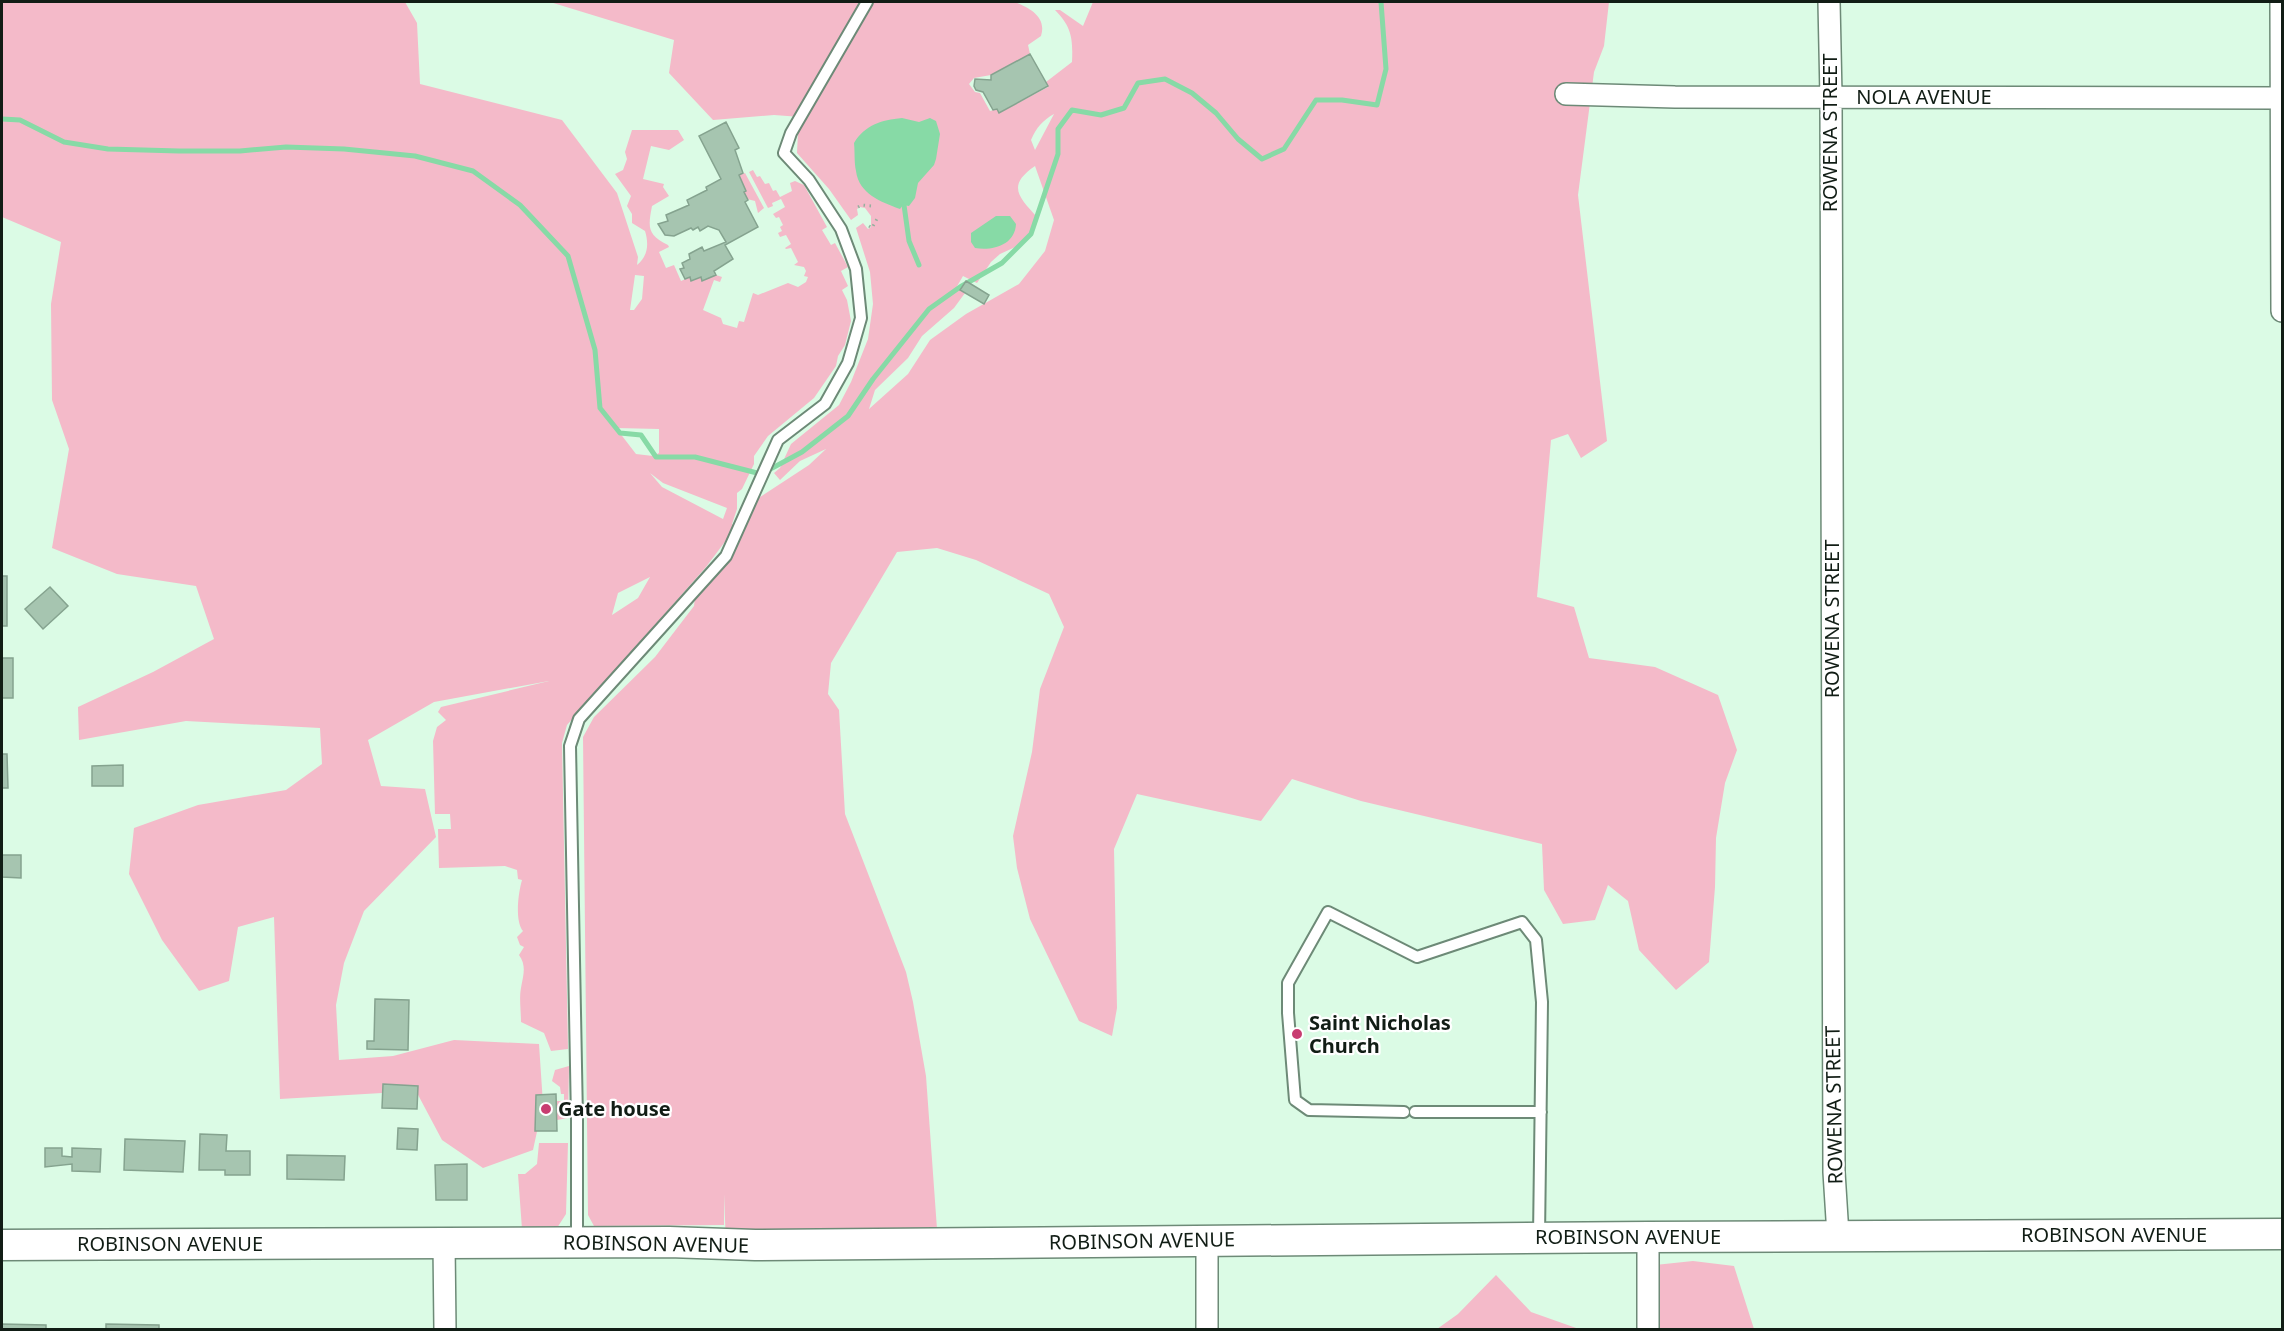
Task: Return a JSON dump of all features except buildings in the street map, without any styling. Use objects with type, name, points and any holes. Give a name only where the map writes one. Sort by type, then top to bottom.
[{"type":"main road","name":"ROBINSON AVENUE","points":[[2,1245],[669,1242],[766,1245],[1207,1240],[2283,1234]]},
{"type":"street","name":"ROWENA STREET","points":[[1829,2],[1833,1125],[1838,1236]]},
{"type":"street","points":[[2281,2],[2283,311]]},
{"type":"street","name":"NOLA AVENUE","points":[[1566,94],[1675,97],[2282,98]]},
{"type":"street","points":[[1648,1237],[1648,1329]]},
{"type":"street","points":[[1207,1240],[1207,1329]]},
{"type":"street","points":[[444,1243],[445,1329]]},
{"type":"lane","points":[[577,1242],[570,746],[579,719],[726,556],[778,440],[825,404],[848,363],[861,318],[856,269],[841,229],[808,180],[784,153],[791,133],[867,2]]},
{"type":"lane","points":[[1539,1238],[1541,1112],[1542,1002],[1536,940],[1521,922],[1417,957],[1328,912],[1288,983],[1295,1100],[1309,1110],[1541,1112]]},
{"type":"path","points":[[858,207],[872,206]]},
{"type":"path","points":[[869,226],[872,228],[874,226],[878,217]]},
{"type":"shaded area","points":[[2,2],[405,2],[417,23],[420,84],[562,120],[617,193],[638,257],[637,265],[645,254],[647,245],[645,231],[632,223],[632,214],[627,206],[631,196],[615,174],[623,170],[627,159],[625,152],[632,130],[678,130],[684,140],[669,150],[651,146],[643,179],[664,184],[663,187],[669,196],[652,206],[651,230],[656,238],[668,245],[669,247],[659,252],[666,268],[674,265],[681,281],[690,277],[692,281],[701,277],[703,281],[716,275],[722,277],[720,282],[714,280],[703,310],[721,318],[723,324],[737,328],[739,321],[744,322],[753,293],[758,295],[788,283],[798,287],[806,282],[808,277],[804,276],[806,271],[804,267],[794,265],[798,262],[791,248],[785,248],[791,244],[786,235],[780,237],[778,233],[782,231],[780,227],[783,225],[779,217],[776,218],[773,214],[785,207],[781,199],[772,203],[773,206],[768,208],[749,172],[753,170],[765,184],[769,183],[773,191],[776,190],[780,197],[792,191],[790,183],[795,181],[804,185],[827,227],[822,230],[831,245],[835,243],[848,267],[841,271],[848,286],[842,290],[847,300],[851,321],[845,345],[838,356],[836,366],[814,398],[768,436],[754,456],[754,464],[742,489],[737,493],[737,509],[732,524],[738,528],[748,505],[809,465],[826,449],[800,461],[780,480],[774,473],[780,468],[791,444],[839,405],[868,339],[873,304],[870,272],[856,228],[863,223],[868,229],[871,227],[871,216],[865,208],[860,207],[857,209],[858,215],[851,220],[829,189],[797,153],[798,132],[874,2],[1015,2],[1036,14],[1042,24],[1041,36],[1028,45],[1030,54],[991,75],[974,78],[969,84],[975,92],[980,93],[990,111],[997,109],[999,113],[1048,87],[1046,82],[1072,62],[1070,34],[1065,22],[1055,10],[1060,10],[1083,26],[1093,2],[1609,2],[1604,46],[1594,72],[1578,195],[1607,441],[1581,458],[1568,434],[1551,440],[1537,597],[1574,607],[1589,658],[1655,667],[1718,695],[1737,750],[1725,783],[1716,838],[1709,962],[1676,990],[1639,950],[1628,901],[1608,885],[1595,920],[1563,924],[1544,890],[1542,844],[1361,801],[1292,779],[1261,821],[1137,794],[1114,849],[1117,1008],[1112,1036],[1079,1021],[1030,919],[1017,868],[1013,836],[1032,752],[1040,689],[1064,627],[1049,594],[976,560],[937,548],[897,552],[831,663],[828,694],[839,710],[845,814],[906,972],[913,1002],[926,1076],[938,1243],[726,1244],[724,1194],[724,1225],[594,1226],[588,1215],[583,737],[594,717],[655,657],[694,606],[696,589],[725,556],[737,529],[729,534],[706,567],[567,725],[562,743],[568,1049],[551,1051],[544,1033],[521,1022],[520,996],[524,967],[519,955],[524,947],[520,945],[517,937],[523,931],[518,913],[522,880],[518,879],[517,870],[505,866],[439,868],[438,829],[451,829],[450,814],[435,814],[433,741],[437,727],[446,720],[438,712],[441,707],[549,681],[434,702],[368,740],[381,786],[425,789],[436,837],[364,911],[344,963],[336,1005],[339,1060],[393,1056],[454,1040],[539,1044],[543,1104],[533,1150],[483,1168],[442,1140],[416,1091],[280,1099],[274,917],[238,927],[229,981],[199,991],[162,940],[129,874],[134,828],[198,805],[286,790],[322,764],[320,728],[186,721],[79,740],[78,707],[153,672],[214,639],[196,586],[117,574],[52,548],[69,449],[52,400],[51,304],[61,242],[2,217]],"holes":[[[1054,114],[1035,150],[1031,140],[1040,125]],[[1035,166],[1054,220],[1045,251],[1019,284],[966,314],[930,340],[908,374],[869,409],[875,390],[908,358],[922,336],[954,308],[965,293],[956,288],[963,276],[977,283],[991,262],[1000,254],[1024,243],[1036,225],[1038,218],[1018,192],[1021,180]],[[635,275],[644,276],[642,299],[634,310],[630,310]],[[616,428],[659,429],[659,453],[653,456],[636,454]],[[650,473],[663,483],[727,508],[723,519],[662,487]],[[650,577],[638,598],[612,615],[618,593]]]},
{"type":"shaded area","points":[[550,2],[867,2],[801,117],[774,115],[713,120],[669,73],[674,40]]},
{"type":"shaded area","points":[[902,118],[919,122],[930,118],[936,121],[940,134],[934,165],[918,183],[915,198],[909,206],[903,205],[900,209],[872,196],[861,186],[855,168],[854,143],[874,124]]},
{"type":"shaded area","points":[[745,173],[764,208],[758,213],[755,201],[747,199],[744,192],[746,191],[739,175]]},
{"type":"shaded area","points":[[996,216],[1010,216],[1016,224],[1012,237],[996,247],[975,248],[971,242],[971,233]]},
{"type":"shaded area","points":[[569,1066],[568,1118],[557,1120],[555,1114],[557,1113],[557,1101],[564,1101],[564,1094],[561,1094],[560,1087],[552,1081],[555,1070]]},
{"type":"shaded area","points":[[539,1143],[568,1143],[566,1214],[557,1228],[522,1229],[518,1174],[525,1174],[537,1164]]},
{"type":"shaded area","points":[[1693,1261],[1734,1266],[1754,1329],[1657,1329],[1655,1265]]},
{"type":"shaded area","points":[[1496,1275],[1531,1312],[1579,1329],[1437,1329],[1458,1314]]},
{"type":"waterway","points":[[2,119],[20,120],[64,142],[108,149],[179,151],[240,151],[286,147],[344,149],[415,156],[473,171],[520,205],[568,256],[595,350],[600,408],[620,433],[641,435],[656,457],[695,457],[761,474],[802,452],[848,416],[873,379],[929,309],[960,287],[1002,263],[1031,234],[1058,154],[1058,129],[1072,110],[1101,115],[1124,108],[1138,83],[1165,79],[1192,93],[1216,113],[1238,139],[1262,159],[1284,149],[1316,100],[1342,100],[1377,105],[1386,69],[1381,2]]},
{"type":"waterway","points":[[904,205],[909,241],[919,265]]},
{"type":"place","name":"Saint Nicholas Church","points":[[1297,1034]]},
{"type":"place","name":"Gate house","points":[[546,1109]]}]
